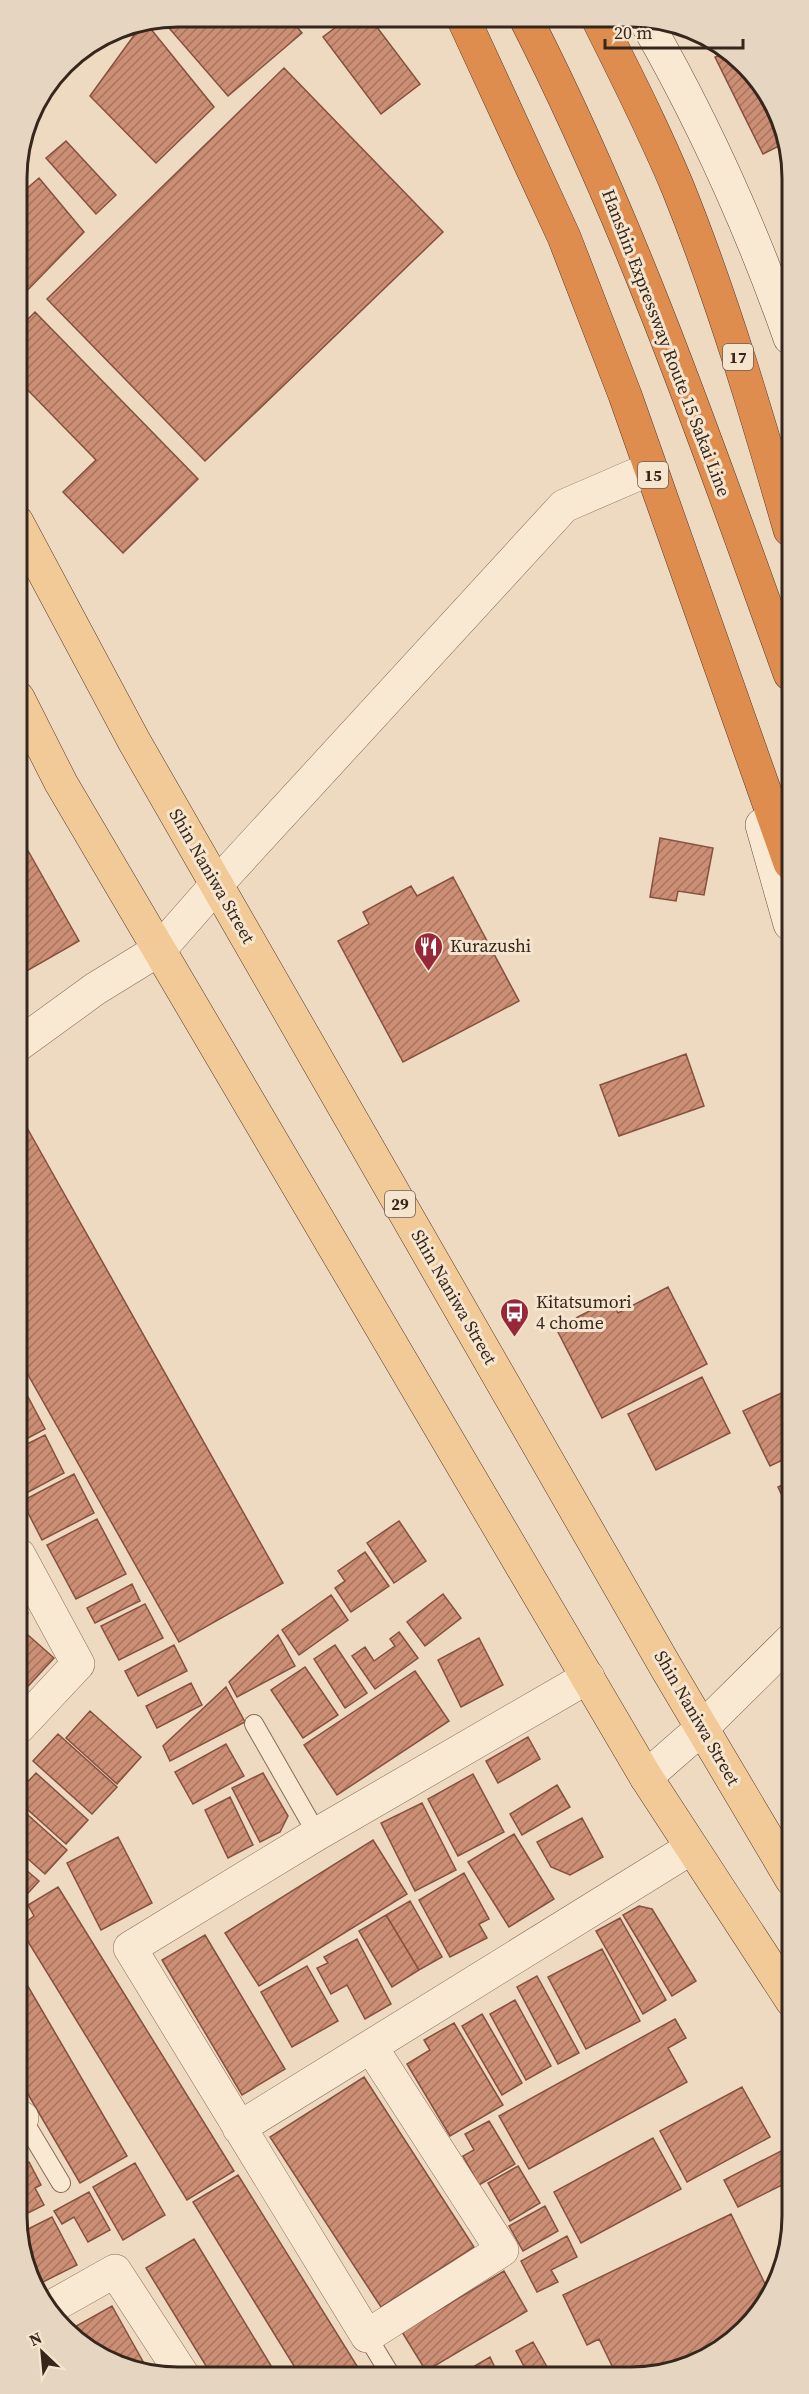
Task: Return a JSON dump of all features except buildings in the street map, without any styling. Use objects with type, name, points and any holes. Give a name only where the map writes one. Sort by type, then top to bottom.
[{"type":"highway","name":"15","points":[[467,27],[564,237],[625,395],[782,840]]},
{"type":"highway","name":"Hanshin Expressway Route 15 Sakai Line","points":[[530,27],[618,215],[677,364],[782,652]]},
{"type":"highway","name":"17","points":[[602,27],[677,187],[717,291],[782,503]]},
{"type":"main road","name":"Shin Naniwa Street","points":[[27,541],[134,741],[782,1863]]},
{"type":"main road","points":[[27,716],[61,783],[646,1777],[782,1986]]},
{"type":"street","points":[[455,27],[548,235],[731,718],[782,896]]},
{"type":"street","points":[[650,28],[676,74],[729,182],[782,318]]},
{"type":"street","points":[[27,1038],[95,989],[160,949],[564,506],[638,474]]},
{"type":"street","points":[[27,1570],[78,1664],[27,1718]]},
{"type":"street","points":[[646,1777],[702,1728],[782,1649]]},
{"type":"street","points":[[371,2047],[502,2250],[367,2336],[130,1948],[317,1834],[588,1677]]},
{"type":"street","points":[[239,2128],[691,1848]]},
{"type":"street","points":[[56,2304],[115,2271],[177,2367]]},
{"type":"lane","points":[[254,1724],[317,1834]]},
{"type":"lane","points":[[27,2127],[61,2183]]},
{"type":"lane","points":[[367,2336],[386,2367]]},
{"type":"place","name":"Kurazushi","points":[[429,972]]},
{"type":"place","name":"Kitatsumori 4 chome","points":[[515,1338]]}]
